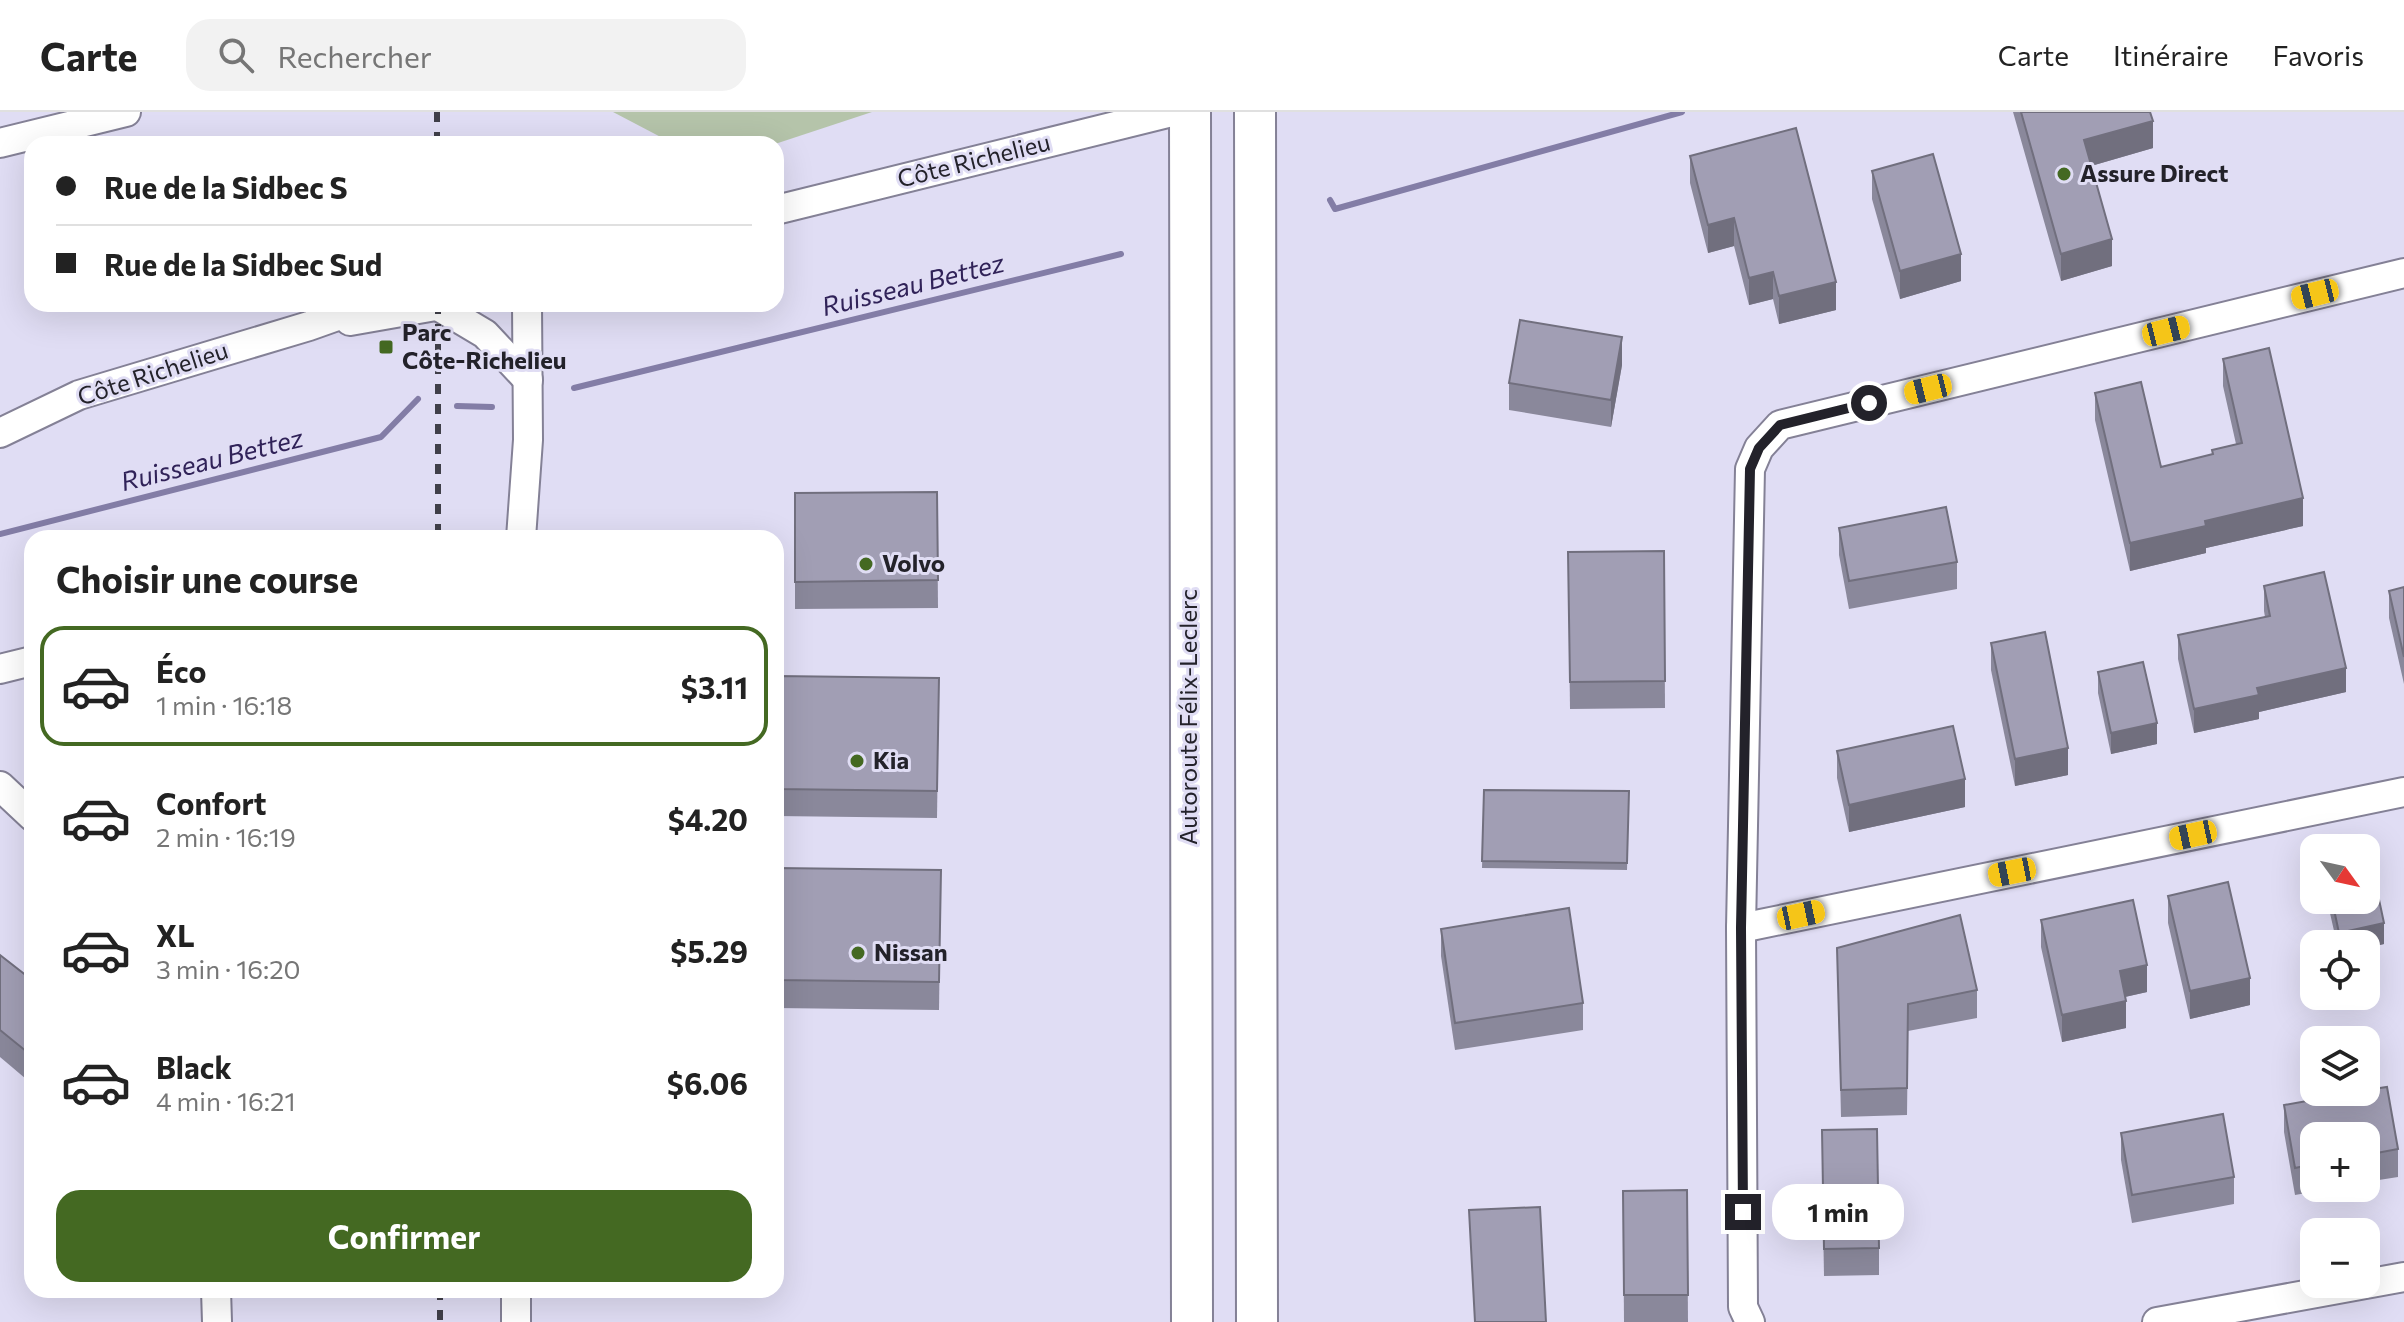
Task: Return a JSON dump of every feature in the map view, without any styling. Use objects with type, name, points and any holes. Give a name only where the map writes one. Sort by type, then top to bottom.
[{"type":"highway","name":"Autoroute Félix-Leclerc","points":[[1190,112],[1192,1322]]},
{"type":"highway","points":[[1255,112],[1257,1322]]},
{"type":"street","points":[[28,136],[126,112]]},
{"type":"street","name":"Côte Richelieu","points":[[784,208],[1172,112]]},
{"type":"street","points":[[0,143],[24,137]]},
{"type":"street","points":[[1750,1322],[1743,1307],[1741,928],[1750,469],[1759,448],[1780,425],[2404,273]]},
{"type":"street","name":"Côte Richelieu","points":[[0,433],[79,395],[348,312]]},
{"type":"street","name":"Côte Richelieu","points":[[309,326],[409,312]]},
{"type":"street","points":[[453,312],[485,334],[528,380]]},
{"type":"street","points":[[522,530],[527,463],[527,312]]},
{"type":"street","points":[[0,669],[24,663]]},
{"type":"street","points":[[0,786],[24,808]]},
{"type":"street","points":[[1741,928],[2404,792]]},
{"type":"street","points":[[2157,1322],[2404,1277]]},
{"type":"street","points":[[216,1298],[217,1322]]},
{"type":"street","points":[[516,1298],[516,1322]]},
{"type":"green space","points":[[613,112],[872,112],[784,141],[784,136],[659,136]]},
{"type":"building","points":[[2021,112],[2150,112],[2153,121],[2084,140],[2112,239],[2061,254]]},
{"type":"building","points":[[1796,128],[1836,282],[1779,296],[1773,272],[1749,278],[1734,218],[1708,225],[1690,156]]},
{"type":"building","points":[[1933,154],[1961,254],[1900,271],[1872,171]]},
{"type":"building","points":[[1520,320],[1622,337],[1611,400],[1509,383]]},
{"type":"building","points":[[2269,348],[2303,498],[2205,521],[2206,526],[2130,543],[2095,393],[2141,382],[2161,467],[2213,454],[2212,450],[2242,443],[2223,359]]},
{"type":"building","name":"Volvo","points":[[937,492],[938,580],[795,582],[795,493]]},
{"type":"building","points":[[1946,507],[1957,562],[1849,581],[1839,528]]},
{"type":"building","points":[[1664,551],[1665,681],[1570,682],[1568,552]]},
{"type":"building","points":[[2324,572],[2346,668],[2257,688],[2259,695],[2194,709],[2178,635],[2270,616],[2264,586]]},
{"type":"building","points":[[2404,587],[2404,657],[2389,591]]},
{"type":"building","points":[[2045,632],[2068,748],[2015,759],[1991,643]]},
{"type":"building","points":[[2143,662],[2157,723],[2111,733],[2098,672]]},
{"type":"building","name":"Kia","points":[[784,676],[939,678],[937,791],[784,789]]},
{"type":"building","points":[[1953,726],[1965,779],[1849,805],[1837,751]]},
{"type":"building","points":[[1484,790],[1629,791],[1627,863],[1482,861]]},
{"type":"building","name":"Nissan","points":[[784,868],[941,870],[939,982],[784,980]]},
{"type":"building","points":[[2228,882],[2250,978],[2190,991],[2168,896]]},
{"type":"building","points":[[2133,900],[2147,965],[2120,971],[2126,1001],[2062,1015],[2041,920]]},
{"type":"building","points":[[2380,904],[2384,923],[2338,930],[2335,914],[2380,914]]},
{"type":"building","points":[[1569,908],[1583,1003],[1455,1023],[1441,929]]},
{"type":"building","points":[[1960,915],[1977,990],[1908,1004],[1907,1088],[1841,1090],[1837,948]]},
{"type":"building","points":[[0,955],[24,974],[24,1050],[0,1030]]},
{"type":"building","points":[[2387,1087],[2398,1149],[2380,1152],[2380,1122],[2300,1122],[2300,1167],[2295,1168],[2284,1105],[2300,1102],[2300,1106],[2380,1106],[2380,1088]]},
{"type":"building","points":[[2223,1114],[2234,1177],[2132,1195],[2121,1133]]},
{"type":"building","points":[[1877,1129],[1879,1248],[1824,1249],[1822,1130]]},
{"type":"building","points":[[1687,1190],[1688,1295],[1624,1295],[1623,1191]]},
{"type":"building","points":[[1540,1207],[1546,1322],[1475,1322],[1469,1210]]},
{"type":"waterway","name":"Ruisseau Bettez","points":[[1330,200],[1335,209],[1682,112]]},
{"type":"waterway","name":"Ruisseau Bettez","points":[[574,388],[1121,254]]},
{"type":"waterway","name":"Ruisseau Bettez","points":[[0,534],[381,437],[418,399]]},
{"type":"waterway","name":"Ruisseau Bettez","points":[[457,406],[492,407]]},
{"type":"railway","points":[[437,112],[437,136]]},
{"type":"railway","points":[[438,312],[438,530]]},
{"type":"railway","points":[[440,1298],[440,1322]]},
{"type":"place","name":"Assure Direct","points":[[2064,174]]},
{"type":"place","name":"Parc Côte-Richelieu","points":[[386,347]]},
{"type":"place","name":"Volvo","points":[[866,564]]},
{"type":"place","name":"Kia","points":[[857,761]]},
{"type":"place","name":"Nissan","points":[[858,953]]},
{"type":"route","points":[[1743,1212],[1741,928],[1750,469],[1759,448],[1780,425],[1869,403]]}]
